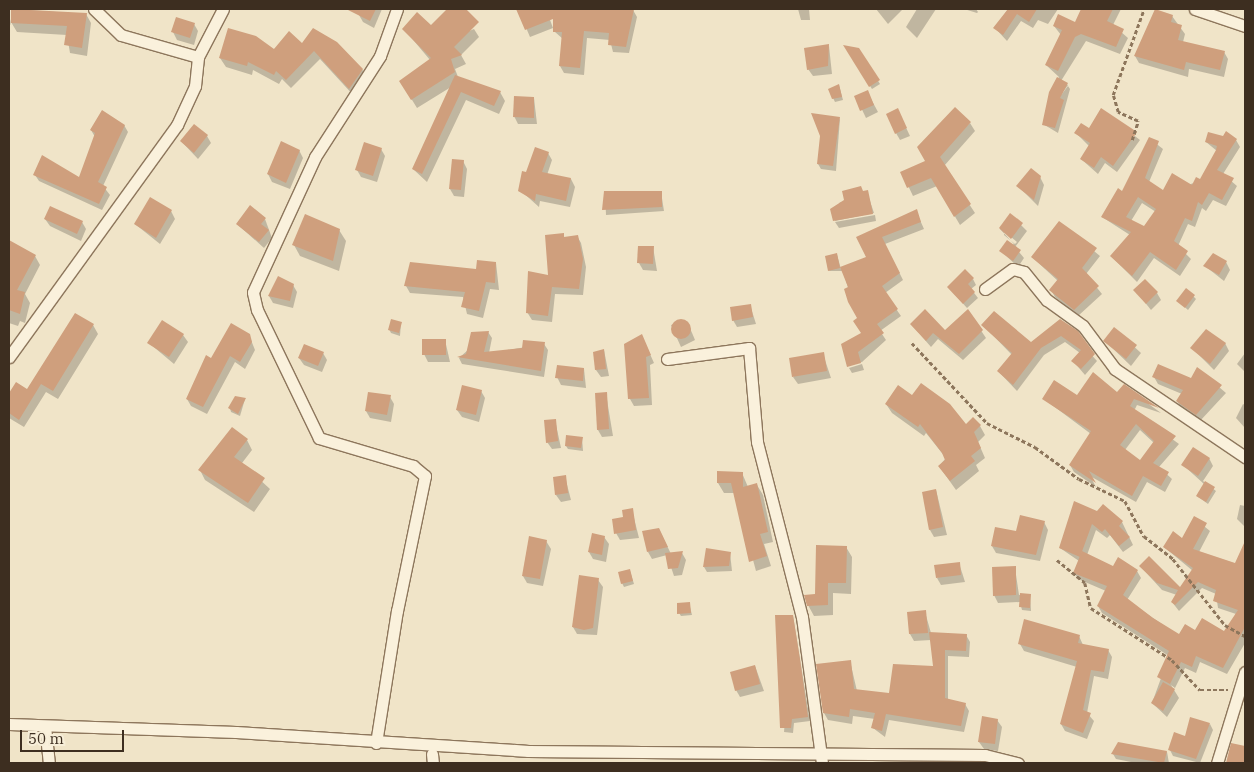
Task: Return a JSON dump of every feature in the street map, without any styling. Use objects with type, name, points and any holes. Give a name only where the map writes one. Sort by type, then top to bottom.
[{"type":"street","points":[[94,9],[121,35],[198,57]]},
{"type":"street","points":[[9,358],[177,125],[195,86],[198,57],[223,9]]},
{"type":"street","points":[[376,743],[396,611],[424,476],[412,466],[319,438],[257,310],[253,292],[315,157],[380,56],[397,9]]},
{"type":"street","points":[[1195,9],[1245,26]]},
{"type":"street","points":[[985,289],[1012,268],[1024,272],[1047,300],[1083,326],[1115,369],[1245,457]]},
{"type":"street","points":[[667,359],[748,348],[757,442],[802,617],[822,759]]},
{"type":"street","points":[[1217,763],[1245,672]]},
{"type":"street","points":[[9,724],[236,732],[376,743],[626,755],[822,759],[984,759],[1018,763]]},
{"type":"street","points":[[45,726],[49,763]]},
{"type":"path","points":[[1132,140],[1138,121],[1118,112],[1113,95],[1144,9]]},
{"type":"path","points":[[912,344],[987,423],[1035,447],[1094,487],[1125,501],[1144,536],[1173,558],[1225,625],[1245,636]]},
{"type":"path","points":[[1057,560],[1085,583],[1091,608],[1166,656],[1200,690],[1240,690]]},
{"type":"building","points":[[11,9],[87,13],[82,48],[64,45],[67,26],[11,23]]},
{"type":"building","points":[[346,9],[376,9],[370,21]]},
{"type":"building","points":[[447,9],[466,9],[479,22],[454,47],[462,55],[451,59],[455,72],[411,100],[399,81],[431,58],[402,29],[417,12],[431,25]]},
{"type":"building","points":[[516,9],[634,9],[626,47],[608,45],[609,33],[584,31],[580,68],[559,66],[562,32],[553,32],[553,19],[525,30]]},
{"type":"building","points":[[1008,9],[1037,9],[1029,22],[1017,14],[1003,35],[993,28]]},
{"type":"building","points":[[1081,9],[1113,9],[1107,21],[1124,29],[1116,47],[1081,34],[1075,37],[1058,71],[1045,65],[1062,30],[1053,26],[1058,14],[1075,22]]},
{"type":"building","points":[[1155,9],[1173,15],[1171,22],[1182,25],[1178,40],[1225,51],[1220,70],[1186,62],[1184,70],[1134,56]]},
{"type":"building","points":[[176,17],[195,23],[190,38],[171,32]]},
{"type":"building","points":[[228,28],[256,36],[274,49],[289,31],[302,43],[313,28],[337,42],[363,69],[349,89],[314,51],[286,80],[276,71],[274,75],[248,62],[247,66],[219,58]]},
{"type":"building","points":[[829,44],[828,66],[807,70],[804,48]]},
{"type":"building","points":[[843,45],[859,48],[880,80],[869,87]]},
{"type":"building","points":[[455,75],[501,91],[494,106],[461,92],[422,174],[412,169]]},
{"type":"building","points":[[1057,77],[1068,83],[1060,98],[1064,100],[1055,128],[1042,125],[1049,92]]},
{"type":"building","points":[[839,84],[842,97],[832,99],[828,89]]},
{"type":"building","points":[[868,90],[874,105],[860,111],[854,96]]},
{"type":"building","points":[[514,96],[534,97],[534,118],[513,117]]},
{"type":"building","points":[[955,107],[971,122],[940,157],[971,204],[954,217],[931,178],[907,188],[900,172],[925,161],[917,147]]},
{"type":"building","points":[[898,108],[907,128],[895,134],[886,114]]},
{"type":"building","points":[[1101,108],[1137,132],[1113,166],[1101,157],[1094,168],[1080,159],[1090,143],[1074,133],[1081,123],[1089,128]]},
{"type":"building","points":[[102,110],[125,125],[98,182],[107,187],[99,204],[33,175],[42,155],[79,177],[95,133],[90,130]]},
{"type":"building","points":[[811,113],[840,117],[833,166],[817,164],[820,136]]},
{"type":"building","points":[[194,124],[208,135],[194,153],[180,141]]},
{"type":"building","points":[[1226,131],[1237,139],[1217,170],[1234,178],[1222,200],[1209,193],[1202,205],[1198,202],[1192,221],[1185,218],[1174,241],[1188,251],[1176,270],[1150,252],[1132,276],[1110,256],[1131,232],[1101,217],[1118,188],[1122,191],[1149,137],[1159,141],[1145,178],[1163,190],[1172,173],[1192,185],[1196,177],[1200,179],[1217,146],[1205,142],[1208,132],[1223,136]],"holes":[[[1138,197],[1156,209],[1144,226],[1126,217]]]},
{"type":"building","points":[[281,141],[300,150],[286,183],[267,174]]},
{"type":"building","points":[[364,142],[382,148],[373,176],[355,170]]},
{"type":"building","points":[[535,147],[549,152],[542,172],[571,178],[566,201],[536,194],[535,201],[518,191],[522,171],[526,172]]},
{"type":"building","points":[[452,159],[464,160],[461,190],[449,189]]},
{"type":"building","points":[[1031,168],[1041,176],[1034,200],[1016,186]]},
{"type":"building","points":[[861,186],[863,191],[868,190],[873,214],[833,221],[830,209],[844,200],[842,191]]},
{"type":"building","points":[[604,191],[662,191],[662,207],[602,210]]},
{"type":"building","points":[[150,197],[172,210],[156,238],[134,224]]},
{"type":"building","points":[[250,205],[266,218],[261,224],[269,230],[259,242],[236,224]]},
{"type":"building","points":[[50,206],[83,221],[77,234],[44,219]]},
{"type":"building","points":[[917,209],[921,222],[882,237],[900,273],[882,286],[898,309],[877,324],[884,333],[858,352],[861,363],[847,367],[841,344],[861,333],[853,321],[857,318],[848,302],[844,289],[848,287],[840,267],[866,257],[856,237]]},
{"type":"building","points":[[1010,213],[1023,223],[1011,239],[999,228]]},
{"type":"building","points":[[305,214],[340,229],[333,261],[292,245]]},
{"type":"building","points":[[1059,221],[1097,248],[1082,268],[1099,286],[1074,310],[1049,290],[1058,279],[1031,257]]},
{"type":"building","points":[[564,233],[564,237],[578,235],[583,259],[579,289],[552,287],[548,316],[526,313],[528,271],[548,275],[545,235]]},
{"type":"building","points":[[9,240],[36,255],[17,290],[25,292],[20,314],[9,310]]},
{"type":"building","points":[[1007,240],[1021,250],[1013,261],[999,251]]},
{"type":"building","points":[[638,246],[654,246],[653,264],[637,263]]},
{"type":"building","points":[[837,253],[840,268],[828,271],[825,256]]},
{"type":"building","points":[[1213,253],[1227,261],[1219,275],[1203,266]]},
{"type":"building","points":[[477,260],[496,262],[495,283],[486,282],[479,311],[461,307],[465,292],[404,286],[410,262],[476,269]]},
{"type":"building","points":[[965,269],[974,278],[968,284],[975,292],[963,304],[947,287]]},
{"type":"building","points":[[278,276],[294,284],[290,301],[268,296]]},
{"type":"building","points":[[1145,279],[1158,292],[1146,304],[1133,290]]},
{"type":"building","points":[[1186,288],[1195,295],[1185,308],[1176,301]]},
{"type":"building","points":[[751,304],[753,317],[732,321],[730,307]]},
{"type":"building","points":[[925,309],[945,330],[968,309],[983,330],[959,354],[933,333],[926,341],[910,324]]},
{"type":"building","points":[[994,311],[1031,342],[1060,319],[1078,331],[1095,354],[1081,369],[1071,361],[1081,350],[1061,336],[1041,348],[1013,385],[997,371],[1012,353],[981,325]]},
{"type":"building","points":[[75,313],[94,324],[53,391],[41,384],[19,420],[9,413],[9,393],[16,382],[27,389]]},
{"type":"building","points":[[391,319],[402,322],[399,333],[388,330]]},
{"type":"building","points":[[681,319],[688,322],[691,329],[688,336],[681,339],[674,336],[671,329],[674,322]]},
{"type":"building","points":[[162,320],[184,334],[169,357],[147,343]]},
{"type":"building","points":[[231,323],[250,334],[252,342],[240,362],[230,356],[203,407],[186,399],[206,355],[211,358]]},
{"type":"building","points":[[1114,327],[1137,345],[1126,359],[1103,341]]},
{"type":"building","points":[[1206,329],[1226,343],[1210,364],[1190,348]]},
{"type":"building","points":[[489,331],[484,352],[522,348],[523,340],[545,342],[541,371],[457,357],[466,354],[471,332]]},
{"type":"building","points":[[642,334],[651,355],[646,357],[649,398],[628,399],[624,344]]},
{"type":"building","points":[[422,339],[446,339],[446,355],[422,355]]},
{"type":"building","points":[[304,344],[324,352],[318,366],[298,358]]},
{"type":"building","points":[[604,349],[606,369],[595,370],[593,352]]},
{"type":"building","points":[[824,352],[827,371],[792,377],[789,358]]},
{"type":"building","points":[[1158,364],[1191,378],[1197,367],[1222,385],[1196,415],[1176,401],[1183,390],[1152,377]]},
{"type":"building","points":[[557,365],[584,368],[583,381],[555,378]]},
{"type":"building","points":[[1093,372],[1117,392],[1124,384],[1159,408],[1134,399],[1130,406],[1176,436],[1153,463],[1169,472],[1161,486],[1143,476],[1132,496],[1089,471],[1096,483],[1069,465],[1091,431],[1042,399],[1054,380],[1077,395]],"holes":[[[1136,424],[1154,441],[1140,460],[1120,445]]]},
{"type":"building","points":[[921,383],[950,404],[966,424],[973,417],[981,425],[974,432],[981,448],[971,456],[975,461],[950,481],[938,466],[945,460],[942,453],[920,424],[918,427],[885,404],[898,385],[912,395]]},
{"type":"building","points":[[462,385],[482,390],[476,415],[456,410]]},
{"type":"building","points":[[368,392],[391,395],[387,415],[365,411]]},
{"type":"building","points":[[607,392],[609,429],[597,430],[595,393]]},
{"type":"building","points":[[235,396],[246,398],[238,414],[228,408]]},
{"type":"building","points":[[556,419],[558,441],[546,443],[544,420]]},
{"type":"building","points":[[232,427],[248,439],[234,457],[265,478],[248,503],[198,470]]},
{"type":"building","points":[[566,435],[583,437],[581,448],[565,446]]},
{"type":"building","points":[[1193,447],[1210,458],[1198,476],[1181,465]]},
{"type":"building","points":[[717,471],[743,472],[743,487],[757,483],[768,532],[760,534],[767,556],[749,562],[731,483],[717,483]]},
{"type":"building","points":[[566,475],[568,493],[555,495],[553,477]]},
{"type":"building","points":[[1205,481],[1215,487],[1206,502],[1196,496]]},
{"type":"building","points":[[936,489],[943,527],[929,530],[922,492]]},
{"type":"building","points":[[1074,501],[1097,511],[1103,504],[1123,521],[1119,526],[1130,537],[1119,546],[1105,529],[1102,532],[1092,524],[1080,557],[1059,548]]},
{"type":"building","points":[[633,508],[636,530],[614,534],[612,519],[623,517],[622,510]]},
{"type":"building","points":[[1020,515],[1045,521],[1036,555],[991,546],[995,527],[1016,531]]},
{"type":"building","points":[[1194,516],[1207,523],[1193,549],[1235,563],[1245,541],[1245,627],[1223,668],[1196,656],[1192,667],[1181,662],[1170,684],[1157,677],[1169,651],[1097,606],[1107,586],[1073,573],[1082,551],[1113,566],[1118,557],[1138,570],[1123,595],[1153,618],[1179,634],[1185,624],[1195,630],[1202,618],[1224,631],[1238,610],[1213,601],[1216,590],[1198,582],[1175,605],[1171,602],[1178,590],[1157,583],[1139,566],[1149,556],[1180,587],[1193,568],[1163,547],[1173,531],[1182,538]]},
{"type":"building","points":[[659,528],[668,547],[647,552],[642,531]]},
{"type":"building","points":[[592,533],[605,536],[602,555],[588,552]]},
{"type":"building","points":[[529,536],[547,540],[540,579],[522,576]]},
{"type":"building","points":[[816,545],[847,546],[846,583],[828,583],[828,605],[807,606],[804,595],[815,594]]},
{"type":"building","points":[[706,548],[731,552],[729,566],[703,567]]},
{"type":"building","points":[[683,551],[678,568],[668,569],[665,553]]},
{"type":"building","points":[[960,562],[961,575],[936,578],[934,565]]},
{"type":"building","points":[[1016,566],[1016,595],[993,596],[992,567]]},
{"type":"building","points":[[630,569],[633,581],[621,584],[618,572]]},
{"type":"building","points":[[579,575],[599,578],[593,628],[584,630],[572,627]]},
{"type":"building","points":[[1020,593],[1031,594],[1030,608],[1019,607]]},
{"type":"building","points":[[690,602],[691,613],[677,614],[677,603]]},
{"type":"building","points":[[926,610],[928,633],[909,634],[907,612]]},
{"type":"building","points":[[775,615],[793,615],[800,659],[808,717],[792,719],[791,728],[780,728]]},
{"type":"building","points":[[1024,619],[1080,635],[1078,643],[1109,649],[1104,672],[1091,670],[1083,710],[1091,713],[1083,733],[1060,724],[1077,661],[1018,644]]},
{"type":"building","points":[[929,632],[967,634],[966,651],[945,650],[945,698],[966,703],[961,726],[886,714],[882,731],[871,728],[875,713],[850,709],[849,717],[823,713],[816,664],[851,660],[854,689],[889,693],[893,664],[933,666]]},
{"type":"building","points":[[755,665],[760,684],[735,691],[730,672]]},
{"type":"building","points":[[1163,682],[1175,689],[1163,711],[1151,703]]},
{"type":"building","points":[[982,716],[998,719],[995,744],[978,742]]},
{"type":"building","points":[[1190,717],[1210,723],[1196,759],[1168,750],[1174,732],[1185,736]]},
{"type":"building","points":[[1118,742],[1167,751],[1164,763],[1111,754]]},
{"type":"building","points":[[1231,743],[1245,746],[1245,763],[1226,763]]}]
